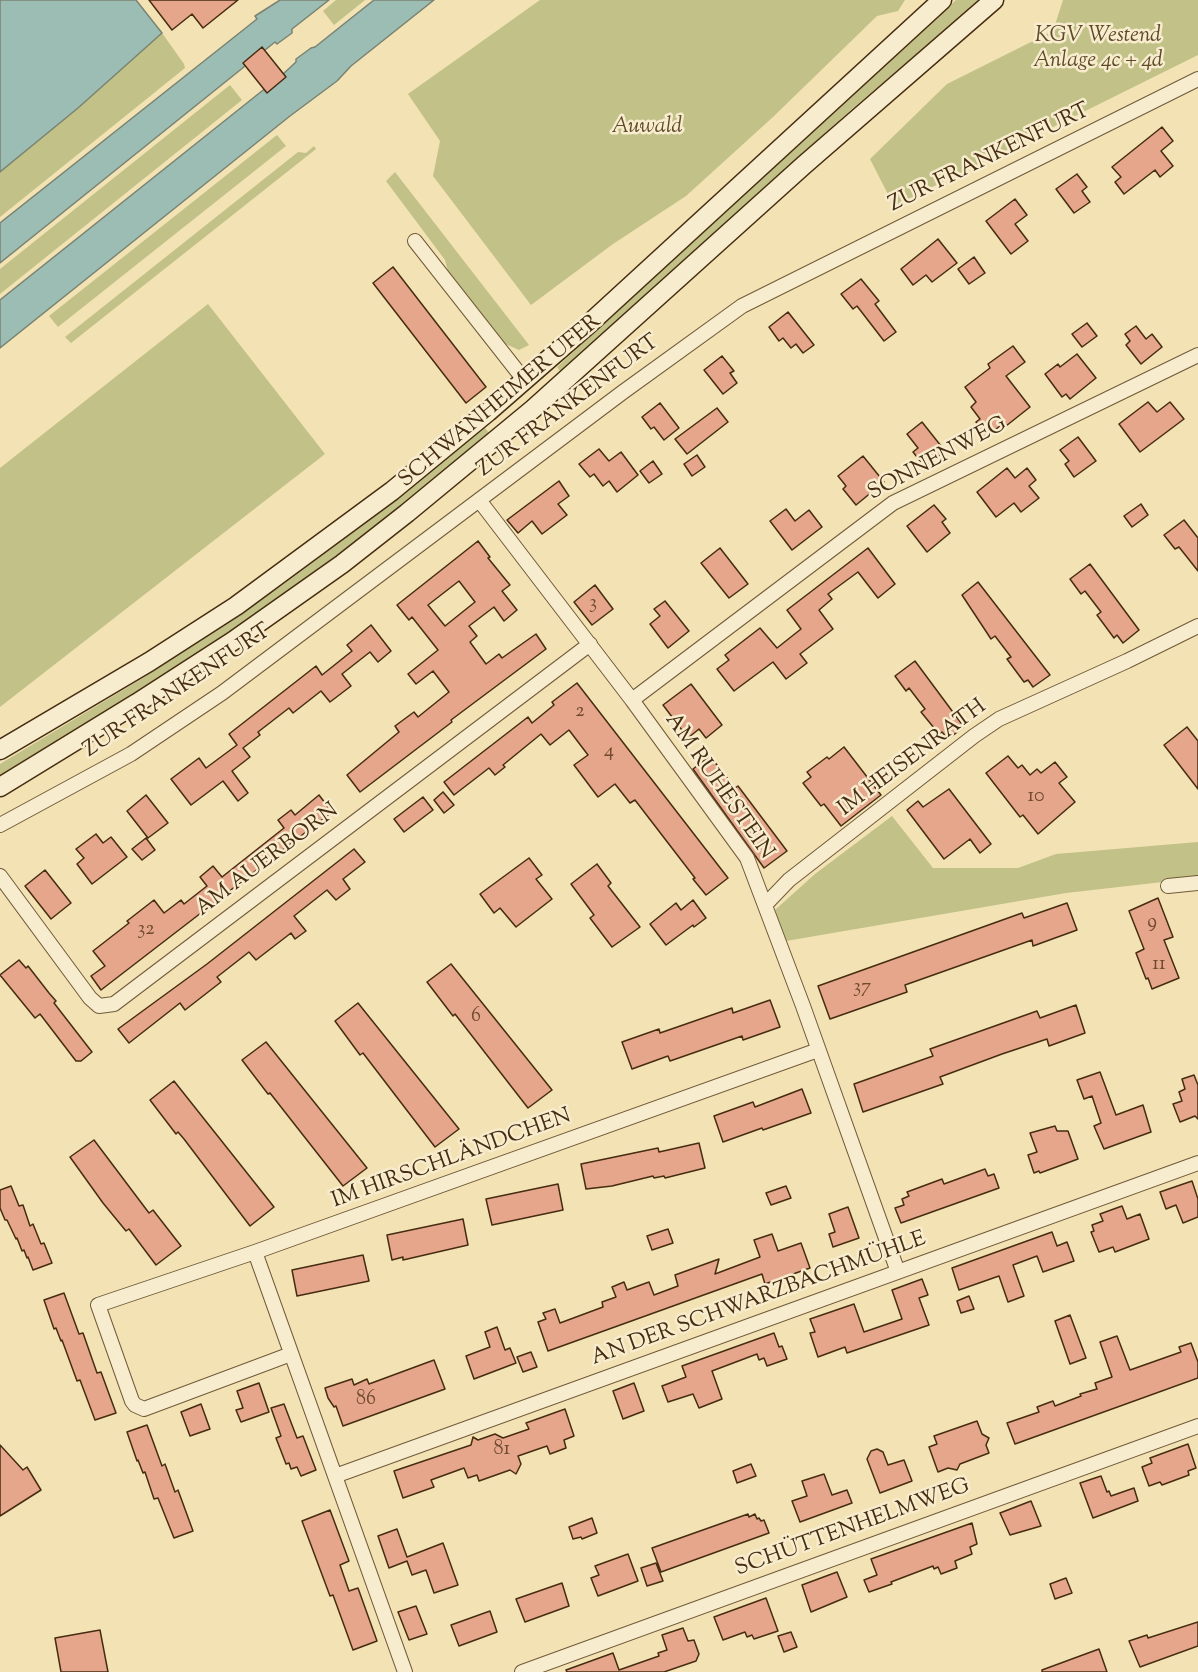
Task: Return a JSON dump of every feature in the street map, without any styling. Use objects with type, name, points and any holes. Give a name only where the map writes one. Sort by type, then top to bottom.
[{"type":"main road","name":"SCHWANHEIMER UFER","points":[[0,750],[149,662],[262,587],[392,491],[525,381],[942,0]]},
{"type":"main road","name":"SCHWANHEIMER UFER","points":[[0,787],[233,641],[334,570],[399,520],[533,409],[804,165],[994,0]]},
{"type":"street","name":"ZUR FRANKENFURT","points":[[0,825],[131,754],[222,693],[685,346],[742,306],[1198,79]]},
{"type":"street","points":[[415,241],[525,381]]},
{"type":"street","name":"SONNENWEG","points":[[632,700],[893,503],[1198,355]]},
{"type":"street","name":"AM RUHESTEIN","points":[[479,500],[632,700],[747,858],[766,904],[898,1272]]},
{"type":"street","name":"IM HEISENRATH","points":[[766,904],[789,880],[999,719],[1198,626]]},
{"type":"street","name":"AM AUERBORN","points":[[0,876],[90,998],[99,1006],[114,1004],[590,644]]},
{"type":"street","points":[[1168,886],[1198,882]]},
{"type":"street","name":"IM HIRSCHLÄNDCHEN","points":[[291,1354],[144,1409],[132,1401],[98,1305],[255,1252],[818,1050]]},
{"type":"street","name":"AN DER SCHWARZBACHMÜHLE","points":[[335,1476],[1198,1163]]},
{"type":"street","points":[[255,1252],[405,1672]]},
{"type":"street","name":"SCHÜTTENHELMWEG","points":[[522,1672],[1198,1426]]},
{"type":"green space","points":[[336,0],[365,0],[334,25],[323,11]]},
{"type":"green space","name":"Auwald","points":[[540,0],[905,0],[898,11],[877,16],[773,117],[686,196],[613,244],[531,305],[433,176],[440,141],[408,94]]},
{"type":"green space","points":[[956,0],[980,0],[853,108],[560,371],[557,367]]},
{"type":"green space","name":"KGV Westend Anlage 4c + 4d","points":[[1063,0],[1198,0],[1198,55],[894,206],[870,159],[947,84],[1053,31]]},
{"type":"green space","points":[[162,33],[185,68],[0,217],[0,172],[78,108]]},
{"type":"green space","points":[[230,85],[242,100],[0,294],[0,269]]},
{"type":"green space","points":[[277,135],[286,146],[58,327],[49,316]]},
{"type":"green space","points":[[314,146],[316,149],[71,343],[65,337],[298,152],[306,153]]},
{"type":"green space","points":[[395,172],[529,345],[519,350],[499,341],[451,283],[445,260],[386,181]]},
{"type":"green space","points":[[208,304],[325,454],[0,707],[0,468]]},
{"type":"green space","points":[[485,428],[489,433],[368,532],[302,581],[194,656],[0,775],[0,764],[143,678],[284,584],[374,517]]},
{"type":"green space","points":[[892,816],[933,868],[1018,868],[1056,854],[1198,842],[1198,878],[1066,893],[786,941],[775,910],[815,874]]},
{"type":"water","points":[[0,0],[136,0],[162,33],[78,108],[0,172]]},
{"type":"water","points":[[280,0],[329,0],[292,29],[292,33],[277,44],[275,42],[0,263],[0,223],[257,19],[255,16]]},
{"type":"water","points":[[374,0],[434,0],[351,66],[337,81],[0,348],[0,300],[282,75],[296,62],[296,59],[315,47]]},
{"type":"building","points":[[149,0],[238,0],[203,28],[192,14],[172,30]]},
{"type":"building","points":[[262,47],[286,77],[267,93],[243,63]]},
{"type":"building","points":[[1162,127],[1173,141],[1161,151],[1173,166],[1160,177],[1155,170],[1124,194],[1115,182],[1121,177],[1112,167]]},
{"type":"building","points":[[1077,174],[1087,187],[1082,191],[1090,202],[1074,213],[1056,189]]},
{"type":"building","points":[[1015,199],[1027,215],[1015,224],[1028,241],[1011,254],[986,221]]},
{"type":"building","points":[[938,239],[957,263],[932,282],[926,275],[913,285],[901,269]]},
{"type":"building","points":[[974,257],[985,273],[969,284],[958,269]]},
{"type":"building","points":[[393,267],[486,387],[466,403],[373,283]]},
{"type":"building","points":[[861,279],[879,301],[875,304],[896,332],[884,341],[857,306],[853,309],[841,294]]},
{"type":"building","points":[[788,312],[814,345],[803,353],[796,344],[791,348],[783,338],[779,341],[769,327]]},
{"type":"building","points":[[1087,323],[1097,336],[1082,347],[1072,334]]},
{"type":"building","points":[[1136,326],[1146,339],[1152,334],[1162,347],[1141,364],[1126,345],[1130,341],[1125,334]]},
{"type":"building","points":[[1013,346],[1025,362],[1006,376],[1030,407],[1006,426],[1004,423],[983,439],[975,428],[979,426],[976,422],[980,419],[971,407],[976,402],[965,387],[990,368],[988,364]]},
{"type":"building","points":[[1077,354],[1096,378],[1070,399],[1066,394],[1062,397],[1045,374],[1058,364],[1060,367]]},
{"type":"building","points":[[722,356],[734,371],[730,373],[737,383],[723,394],[704,370]]},
{"type":"building","points":[[1148,402],[1157,412],[1170,402],[1184,419],[1140,452],[1119,424]]},
{"type":"building","points":[[660,403],[679,428],[664,440],[642,417]]},
{"type":"building","points":[[717,408],[728,422],[687,454],[675,439]]},
{"type":"building","points":[[922,422],[945,451],[925,467],[913,452],[918,448],[907,434]]},
{"type":"building","points":[[1078,437],[1096,461],[1074,477],[1065,464],[1069,461],[1060,450]]},
{"type":"building","points":[[599,449],[609,461],[621,452],[638,475],[617,492],[609,481],[603,486],[594,474],[590,477],[579,464]]},
{"type":"building","points":[[697,455],[705,467],[692,476],[684,464]]},
{"type":"building","points":[[863,456],[884,482],[856,505],[843,489],[846,486],[838,476]]},
{"type":"building","points":[[653,461],[662,474],[649,483],[640,471]]},
{"type":"building","points":[[1007,468],[1015,478],[1027,468],[1036,480],[1029,486],[1039,498],[1021,512],[1014,503],[996,517],[977,492]]},
{"type":"building","points":[[559,481],[569,496],[558,504],[567,515],[542,534],[532,521],[518,533],[507,520]]},
{"type":"building","points":[[1141,504],[1148,515],[1132,527],[1124,516]]},
{"type":"building","points":[[934,505],[946,519],[942,522],[950,533],[927,552],[907,526]]},
{"type":"building","points":[[786,509],[795,521],[809,510],[822,527],[792,550],[770,521]]},
{"type":"building","points":[[1184,520],[1198,538],[1198,571],[1179,547],[1175,549],[1164,535]]},
{"type":"building","points":[[478,541],[490,557],[488,558],[510,585],[502,591],[517,610],[504,621],[494,607],[469,626],[477,636],[470,642],[486,664],[499,654],[502,658],[536,634],[546,649],[360,792],[347,775],[399,732],[395,726],[414,712],[418,717],[449,692],[433,671],[416,684],[408,674],[438,650],[412,617],[409,620],[397,605]],"holes":[[[459,581],[475,602],[445,626],[428,605]]]},
{"type":"building","points":[[720,548],[748,584],[729,598],[701,563]]},
{"type":"building","points":[[868,548],[895,584],[878,598],[858,572],[828,594],[832,599],[819,610],[833,629],[800,654],[807,663],[786,679],[773,662],[734,691],[717,669],[729,660],[725,655],[760,628],[777,648],[801,629],[787,610]]},
{"type":"building","points":[[1090,564],[1139,630],[1123,643],[1117,635],[1114,638],[1097,615],[1101,612],[1085,591],[1081,594],[1070,579]]},
{"type":"building","points":[[978,582],[1050,675],[1033,687],[1028,680],[1024,682],[1007,659],[1011,657],[995,636],[991,639],[962,595]]},
{"type":"building","points":[[595,585],[613,609],[592,625],[574,602]]},
{"type":"building","points":[[665,601],[689,631],[668,648],[650,624],[660,616],[654,609]]},
{"type":"building","points":[[371,625],[391,651],[378,662],[370,652],[342,674],[351,686],[330,702],[321,691],[293,713],[289,708],[258,732],[260,735],[243,748],[250,757],[232,771],[248,793],[238,801],[223,781],[191,805],[171,779],[199,758],[206,768],[237,745],[229,734],[316,666],[322,675],[352,651],[347,645]]},
{"type":"building","points":[[915,661],[964,727],[948,739],[942,732],[939,734],[921,712],[925,709],[909,688],[906,691],[895,676]]},
{"type":"building","points":[[577,683],[728,878],[706,895],[635,800],[630,803],[615,784],[598,797],[574,765],[588,755],[569,730],[550,745],[541,734],[503,765],[505,767],[495,775],[489,768],[454,795],[444,782],[528,717],[532,723],[554,705],[552,702]]},
{"type":"building","points":[[691,684],[722,725],[706,738],[699,729],[688,738],[663,705]]},
{"type":"building","points":[[1187,727],[1198,741],[1198,789],[1164,745]]},
{"type":"building","points":[[844,747],[881,795],[841,826],[824,804],[821,806],[803,783],[811,777],[807,772]]},
{"type":"building","points":[[710,756],[735,788],[738,786],[787,851],[764,868],[693,769]]},
{"type":"building","points":[[1008,756],[1018,768],[1022,765],[1030,775],[1037,769],[1041,773],[1055,762],[1067,777],[1059,783],[1075,802],[1038,834],[1023,815],[1020,817],[986,773]]},
{"type":"building","points":[[949,789],[991,844],[980,853],[970,839],[944,859],[907,810],[918,801],[923,807]]},
{"type":"building","points":[[443,792],[454,805],[444,813],[434,800]]},
{"type":"building","points":[[146,795],[168,823],[148,838],[127,811]]},
{"type":"building","points":[[319,795],[332,812],[101,990],[91,976],[105,966],[93,951],[154,900],[164,913],[181,900],[184,904],[207,886],[200,877],[213,866],[222,877],[284,828],[278,820],[291,810],[295,815]]},
{"type":"building","points":[[423,797],[433,810],[404,832],[394,819]]},
{"type":"building","points":[[96,834],[103,843],[111,837],[127,857],[92,884],[77,864],[84,858],[76,849]]},
{"type":"building","points":[[146,838],[155,850],[142,860],[132,849]]},
{"type":"building","points":[[354,849],[365,862],[343,879],[350,889],[336,900],[327,890],[294,916],[306,931],[295,939],[291,933],[256,960],[249,952],[217,977],[221,982],[185,1010],[180,1003],[129,1043],[118,1029],[207,964]]},
{"type":"building","points":[[529,858],[542,875],[536,879],[552,899],[516,927],[500,908],[494,913],[480,894]]},
{"type":"building","points":[[597,864],[611,883],[608,886],[640,927],[612,947],[590,918],[594,915],[571,884]]},
{"type":"building","points":[[45,870],[71,903],[51,919],[25,886]]},
{"type":"building","points":[[1158,898],[1173,937],[1164,940],[1179,978],[1152,989],[1136,953],[1144,949],[1129,911]]},
{"type":"building","points":[[693,900],[706,918],[666,945],[650,924],[676,903],[681,910]]},
{"type":"building","points":[[1067,903],[1077,930],[1033,946],[1032,940],[905,985],[907,992],[830,1019],[818,986],[1022,913],[1024,918]]},
{"type":"building","points":[[19,960],[26,968],[28,966],[56,1001],[54,1003],[92,1052],[81,1061],[76,1061],[40,1014],[35,1018],[0,975]]},
{"type":"building","points":[[451,964],[552,1090],[528,1108],[455,1014],[453,1016],[427,982]]},
{"type":"building","points":[[770,1000],[780,1027],[743,1040],[742,1036],[670,1061],[668,1056],[632,1069],[622,1042],[659,1029],[660,1033],[732,1008],[733,1013]]},
{"type":"building","points":[[358,1003],[459,1129],[435,1147],[363,1053],[360,1055],[335,1021]]},
{"type":"building","points":[[1076,1005],[1085,1033],[1049,1046],[1047,1039],[1002,1054],[940,1077],[943,1084],[863,1112],[854,1084],[933,1056],[930,1049],[1037,1011],[1040,1018]]},
{"type":"building","points":[[266,1042],[367,1168],[343,1186],[242,1060]]},
{"type":"building","points":[[1100,1072],[1116,1115],[1143,1105],[1151,1132],[1104,1149],[1094,1126],[1101,1123],[1092,1096],[1084,1099],[1077,1080]]},
{"type":"building","points":[[1194,1075],[1198,1085],[1198,1119],[1195,1116],[1180,1122],[1173,1104],[1182,1101],[1179,1092],[1185,1089],[1182,1079]]},
{"type":"building","points":[[174,1081],[274,1207],[250,1226],[184,1139],[178,1132],[176,1134],[150,1100]]},
{"type":"building","points":[[802,1089],[811,1113],[723,1142],[714,1116],[753,1102],[755,1107]]},
{"type":"building","points":[[1055,1126],[1057,1131],[1068,1131],[1078,1159],[1040,1173],[1039,1171],[1034,1173],[1028,1155],[1037,1152],[1030,1133]]},
{"type":"building","points":[[94,1140],[149,1213],[153,1210],[181,1246],[156,1265],[129,1229],[126,1231],[103,1203],[70,1157]]},
{"type":"building","points":[[699,1143],[705,1168],[665,1178],[664,1176],[654,1178],[653,1176],[612,1186],[586,1189],[581,1164],[658,1148],[659,1152]]},
{"type":"building","points":[[985,1169],[988,1176],[994,1174],[999,1188],[901,1223],[895,1208],[904,1205],[902,1199],[909,1196],[907,1192],[942,1179],[944,1184]]},
{"type":"building","points":[[1192,1181],[1198,1199],[1198,1217],[1183,1223],[1176,1205],[1166,1209],[1160,1192]]},
{"type":"building","points":[[558,1184],[563,1210],[492,1225],[486,1199]]},
{"type":"building","points":[[11,1186],[19,1206],[23,1205],[30,1226],[33,1224],[41,1244],[44,1243],[52,1263],[33,1270],[28,1257],[24,1250],[22,1251],[17,1238],[5,1220],[0,1208],[0,1190]]},
{"type":"building","points":[[786,1186],[791,1198],[771,1205],[766,1193]]},
{"type":"building","points":[[1122,1206],[1127,1219],[1140,1214],[1149,1239],[1115,1252],[1113,1247],[1099,1252],[1091,1232],[1094,1231],[1092,1225],[1103,1221],[1100,1214]]},
{"type":"building","points":[[848,1207],[859,1238],[833,1247],[829,1234],[835,1232],[829,1214]]},
{"type":"building","points":[[463,1219],[468,1245],[403,1260],[403,1257],[392,1260],[387,1235]]},
{"type":"building","points":[[668,1229],[673,1243],[652,1250],[647,1236]]},
{"type":"building","points":[[1052,1232],[1057,1246],[1067,1242],[1074,1261],[1043,1272],[1037,1256],[1013,1265],[1024,1296],[1008,1302],[999,1276],[959,1290],[952,1268]]},
{"type":"building","points":[[772,1234],[778,1251],[801,1243],[810,1268],[765,1284],[762,1274],[548,1351],[538,1322],[546,1319],[543,1313],[555,1309],[560,1323],[603,1307],[602,1302],[616,1297],[612,1287],[624,1282],[627,1290],[649,1282],[654,1295],[678,1286],[675,1275],[719,1259],[715,1274],[760,1257],[754,1240]]},
{"type":"building","points":[[363,1255],[369,1281],[297,1296],[292,1270]]},
{"type":"building","points":[[922,1279],[928,1295],[919,1298],[929,1325],[847,1353],[845,1347],[818,1357],[810,1333],[815,1332],[810,1319],[854,1304],[864,1332],[902,1319],[892,1290]]},
{"type":"building","points":[[64,1293],[79,1334],[83,1333],[97,1373],[101,1372],[116,1413],[95,1420],[62,1340],[56,1328],[54,1329],[44,1300]]},
{"type":"building","points":[[969,1296],[974,1309],[961,1313],[957,1301]]},
{"type":"building","points":[[1070,1315],[1086,1358],[1070,1364],[1055,1321]]},
{"type":"building","points":[[497,1327],[505,1350],[510,1348],[516,1363],[474,1379],[466,1356],[490,1347],[485,1332]]},
{"type":"building","points":[[774,1333],[787,1359],[767,1366],[764,1358],[759,1360],[757,1354],[712,1371],[722,1399],[699,1408],[693,1394],[668,1402],[662,1386],[686,1377],[682,1366]]},
{"type":"building","points":[[1117,1336],[1130,1370],[1181,1352],[1179,1347],[1191,1343],[1198,1362],[1198,1378],[1015,1444],[1007,1423],[1039,1412],[1037,1407],[1053,1401],[1055,1406],[1097,1389],[1095,1383],[1112,1377],[1100,1342]]},
{"type":"building","points":[[531,1352],[537,1367],[523,1372],[517,1357]]},
{"type":"building","points":[[434,1360],[445,1389],[343,1426],[336,1406],[334,1407],[328,1398],[325,1388],[352,1379],[354,1385],[367,1379],[369,1384]]},
{"type":"building","points":[[259,1383],[269,1412],[241,1422],[236,1410],[243,1408],[237,1391]]},
{"type":"building","points":[[634,1383],[644,1411],[623,1419],[613,1391]]},
{"type":"building","points":[[201,1404],[210,1429],[190,1436],[181,1412]]},
{"type":"building","points":[[284,1404],[297,1438],[303,1436],[316,1470],[301,1476],[297,1467],[291,1469],[289,1463],[286,1464],[276,1438],[281,1436],[271,1408]]},
{"type":"building","points":[[565,1409],[574,1436],[564,1440],[566,1448],[550,1454],[547,1446],[518,1456],[521,1464],[516,1474],[510,1470],[479,1481],[477,1475],[468,1478],[464,1468],[431,1480],[434,1487],[403,1498],[394,1471],[471,1445],[473,1437],[478,1440],[495,1434],[503,1438],[529,1429],[526,1423]]},
{"type":"building","points":[[977,1421],[982,1434],[989,1438],[986,1445],[989,1453],[960,1464],[957,1470],[948,1468],[938,1472],[929,1447],[937,1444],[934,1436]]},
{"type":"building","points":[[147,1425],[162,1466],[165,1464],[175,1492],[178,1490],[193,1531],[174,1538],[158,1498],[154,1499],[145,1472],[143,1473],[137,1461],[127,1432]]},
{"type":"building","points":[[1188,1444],[1196,1468],[1188,1471],[1189,1475],[1162,1485],[1160,1482],[1149,1486],[1142,1467],[1152,1463],[1150,1458]]},
{"type":"building","points":[[0,1445],[23,1470],[27,1467],[41,1490],[0,1516]]},
{"type":"building","points":[[877,1449],[883,1452],[888,1465],[904,1460],[912,1481],[880,1493],[867,1459],[871,1451]]},
{"type":"building","points":[[751,1464],[756,1476],[737,1483],[733,1471]]},
{"type":"building","points":[[824,1474],[832,1495],[847,1490],[852,1503],[800,1522],[792,1501],[807,1496],[802,1481]]},
{"type":"building","points":[[1101,1476],[1111,1496],[1134,1488],[1138,1501],[1093,1518],[1080,1483]]},
{"type":"building","points":[[1031,1501],[1041,1526],[1010,1535],[1000,1513]]},
{"type":"building","points":[[330,1510],[349,1561],[340,1565],[349,1591],[358,1588],[377,1641],[353,1650],[302,1521]]},
{"type":"building","points":[[748,1514],[749,1517],[755,1514],[757,1519],[764,1520],[769,1533],[661,1572],[652,1548]]},
{"type":"building","points":[[592,1518],[597,1533],[582,1539],[581,1537],[573,1539],[569,1527]]},
{"type":"building","points":[[972,1523],[977,1544],[970,1547],[972,1554],[955,1561],[957,1568],[941,1574],[938,1567],[934,1569],[933,1566],[869,1592],[864,1580],[877,1575],[871,1559]]},
{"type":"building","points":[[397,1529],[407,1557],[443,1543],[458,1585],[434,1593],[426,1570],[412,1575],[407,1561],[389,1568],[378,1536]]},
{"type":"building","points":[[628,1554],[638,1581],[598,1596],[591,1578],[599,1575],[595,1566]]},
{"type":"building","points":[[656,1563],[663,1581],[647,1586],[641,1568]]},
{"type":"building","points":[[837,1572],[847,1597],[811,1612],[802,1585]]},
{"type":"building","points":[[1066,1578],[1072,1593],[1055,1599],[1050,1584]]},
{"type":"building","points":[[562,1583],[569,1606],[525,1622],[516,1599]]},
{"type":"building","points":[[766,1598],[778,1631],[754,1639],[752,1635],[747,1637],[745,1632],[723,1640],[714,1617]]},
{"type":"building","points":[[416,1606],[427,1634],[409,1640],[398,1612]]},
{"type":"building","points":[[490,1611],[497,1632],[459,1646],[451,1625]]},
{"type":"building","points":[[1198,1622],[1198,1646],[1140,1667],[1129,1641],[1147,1635],[1148,1638]]},
{"type":"building","points":[[683,1628],[688,1641],[694,1640],[699,1654],[696,1661],[664,1672],[567,1672],[566,1670],[613,1653],[619,1670],[659,1656],[658,1653],[667,1650],[662,1635]]},
{"type":"building","points":[[100,1630],[108,1672],[61,1672],[55,1638]]},
{"type":"building","points":[[791,1632],[797,1647],[784,1652],[778,1636]]},
{"type":"building","points":[[1099,1649],[1107,1672],[1042,1672],[1042,1670]]}]
